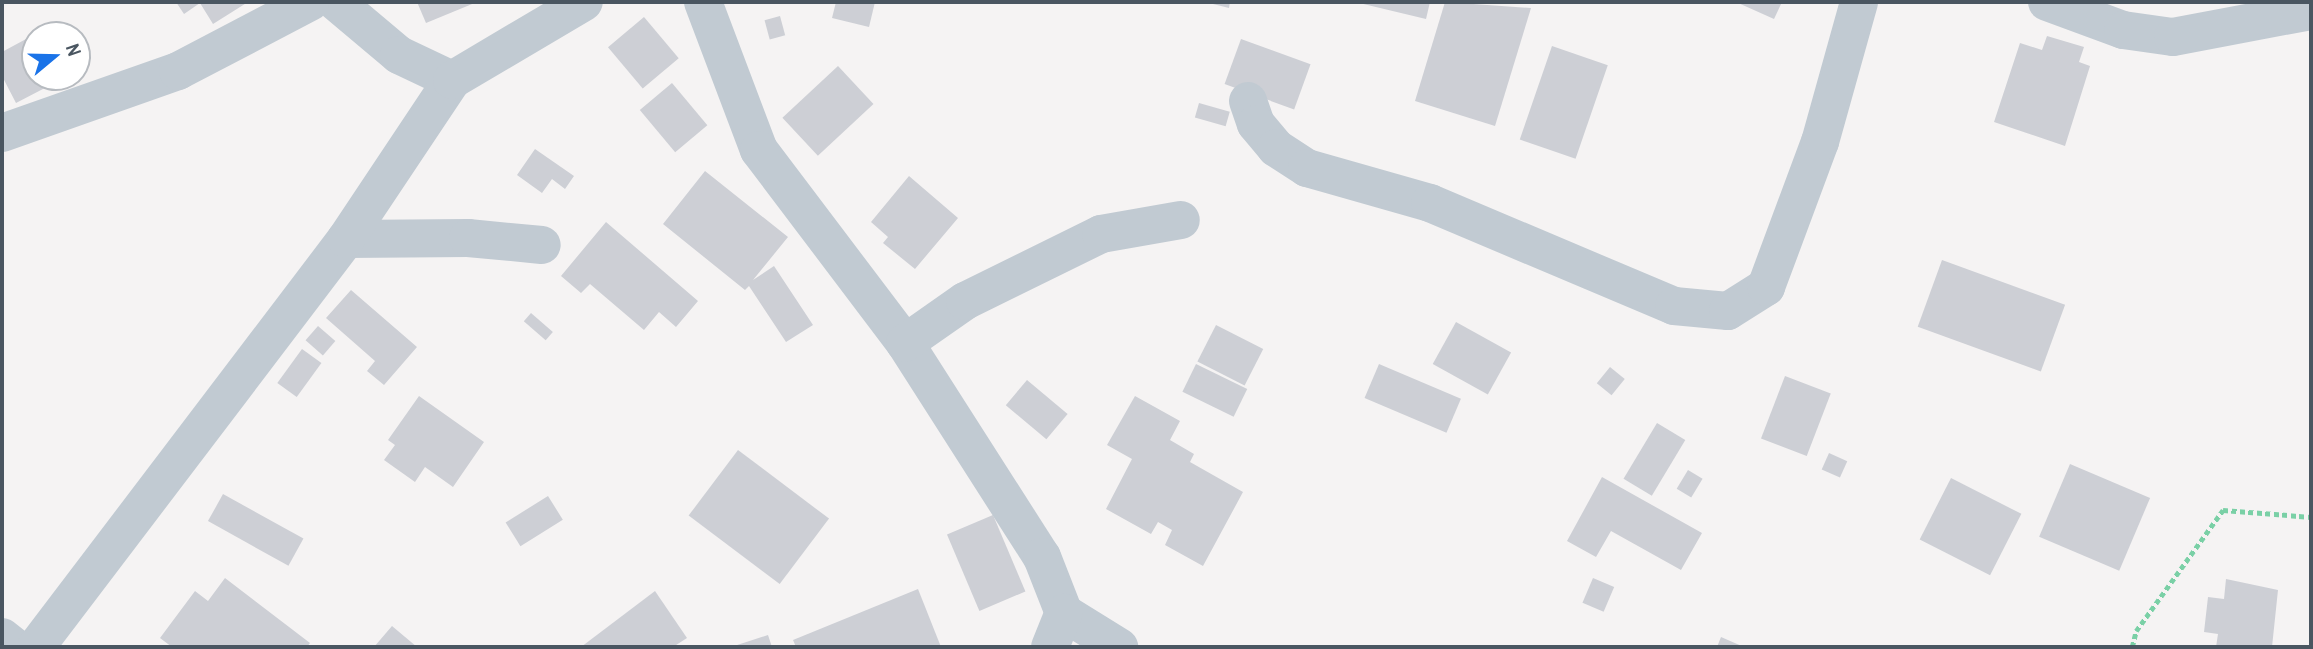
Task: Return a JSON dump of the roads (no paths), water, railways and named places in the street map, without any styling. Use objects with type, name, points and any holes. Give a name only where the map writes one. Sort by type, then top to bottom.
[{"type":"street","points":[[2,133],[178,71],[310,2]]},
{"type":"street","points":[[336,2],[399,55],[452,80]]},
{"type":"street","points":[[36,647],[346,239],[452,80],[584,2]]},
{"type":"street","points":[[703,2],[759,150],[905,343],[1042,557],[1064,613],[1119,647]]},
{"type":"street","points":[[1248,101],[1276,148],[1307,168],[1430,203],[1674,306],[1728,311],[1766,287],[1820,142],[1859,2]]},
{"type":"street","points":[[2047,2],[2123,30],[2173,37],[2311,11]]},
{"type":"street","points":[[905,343],[965,301],[1101,234],[1181,220]]},
{"type":"street","points":[[346,239],[468,237],[542,245]]},
{"type":"street","points":[[1050,647],[1064,613]]},
{"type":"street","points":[[2,637],[15,647]]}]
